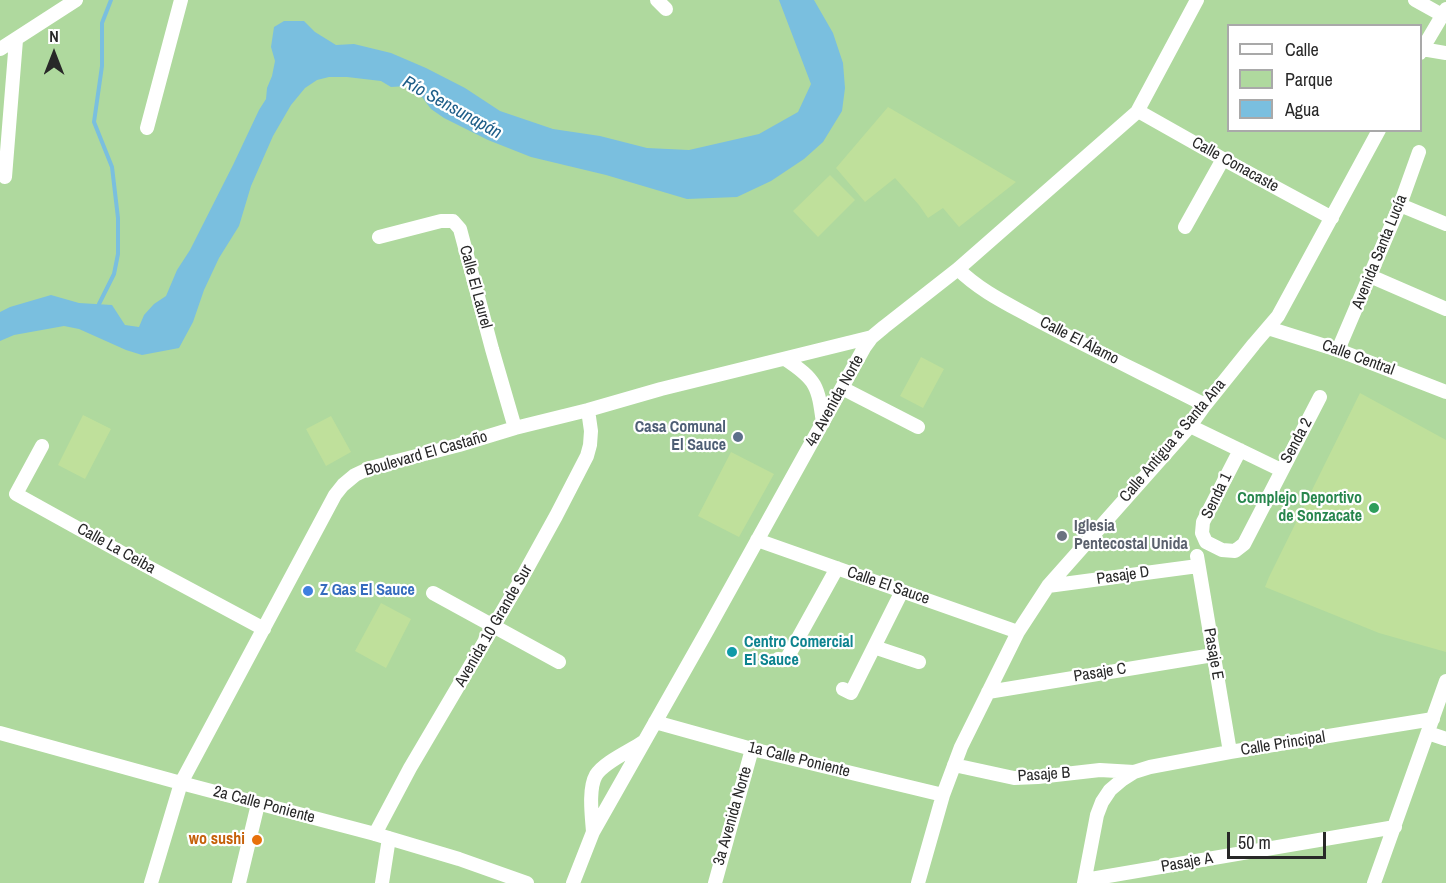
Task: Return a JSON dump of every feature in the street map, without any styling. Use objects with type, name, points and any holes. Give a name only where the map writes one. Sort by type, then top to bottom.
[{"type":"street","points":[[0,49],[63,4],[76,0]]},
{"type":"street","points":[[147,128],[181,0]]},
{"type":"street","name":"4a Avenida Norte","points":[[573,883],[593,832],[864,348],[872,337],[958,269],[1138,111],[1197,0]]},
{"type":"street","points":[[1415,0],[1444,12],[1422,49]]},
{"type":"street","points":[[5,177],[16,39]]},
{"type":"street","points":[[1422,51],[1446,52]]},
{"type":"street","name":"Calle Conacaste","points":[[1138,111],[1332,218]]},
{"type":"street","name":"Calle Antigua a Santa Ana","points":[[918,883],[943,795],[961,747],[1018,632],[1048,586],[1190,426],[1204,405],[1278,316],[1378,132]]},
{"type":"street","name":"Avenida Santa Lucía","points":[[1338,350],[1400,205],[1419,153]]},
{"type":"street","points":[[1185,227],[1223,159]]},
{"type":"street","points":[[1400,205],[1446,224]]},
{"type":"street","name":"Calle El Laurel","points":[[379,237],[441,221],[453,221],[460,229],[515,428]]},
{"type":"street","name":"Calle El Álamo","points":[[958,269],[974,284],[987,292],[1204,405]]},
{"type":"street","points":[[1370,276],[1446,309]]},
{"type":"street","name":"Calle Central","points":[[1268,328],[1338,350],[1446,392]]},
{"type":"street","name":"Boulevard El Castaño","points":[[151,883],[181,783],[335,495],[349,480],[370,468],[515,428],[872,337]]},
{"type":"street","points":[[785,359],[815,384],[823,423]]},
{"type":"street","points":[[842,388],[918,427]]},
{"type":"street","name":"Senda 2","points":[[1206,542],[1222,550],[1235,550],[1244,544],[1320,397]]},
{"type":"street","name":"Avenida 10 Grande Sur","points":[[375,834],[494,627],[587,456],[591,431],[588,410]]},
{"type":"street","points":[[1190,426],[1281,470]]},
{"type":"street","name":"Calle La Ceiba","points":[[42,446],[16,494],[264,629]]},
{"type":"street","name":"Senda 1","points":[[1206,542],[1202,533],[1203,522],[1240,450]]},
{"type":"street","name":"Calle El Sauce","points":[[758,540],[1018,632]]},
{"type":"street","name":"Pasaje D","points":[[1048,586],[1198,561]]},
{"type":"street","name":"Pasaje E","points":[[1198,561],[1230,752]]},
{"type":"street","points":[[778,659],[786,660],[837,568]]},
{"type":"street","points":[[843,689],[851,693],[902,591]]},
{"type":"street","points":[[433,593],[559,662]]},
{"type":"street","points":[[874,647],[920,662]]},
{"type":"street","name":"Pasaje C","points":[[988,692],[1213,655]]},
{"type":"street","points":[[1374,883],[1446,681]]},
{"type":"street","name":"Calle Principal","points":[[1134,772],[1230,752],[1433,719]]},
{"type":"street","name":"1a Calle Poniente","points":[[655,722],[752,749],[943,795]]},
{"type":"street","name":"2a Calle Poniente","points":[[0,733],[375,834],[527,883]]},
{"type":"street","points":[[1428,733],[1446,739]]},
{"type":"street","points":[[593,832],[592,788],[596,775],[603,767],[645,741]]},
{"type":"street","name":"3a Avenida Norte","points":[[714,883],[752,749]]},
{"type":"street","name":"Pasaje B","points":[[954,765],[1014,778],[1100,770],[1134,772]]},
{"type":"street","points":[[1085,882],[1097,815],[1102,802],[1110,790],[1134,772]]},
{"type":"street","points":[[239,883],[258,804]]},
{"type":"street","name":"Pasaje A","points":[[1085,882],[1395,827]]},
{"type":"street","points":[[382,883],[389,838]]},
{"type":"green space","points":[[0,0],[1446,0],[1446,883],[0,883]]},
{"type":"green space","points":[[888,107],[1016,182],[959,227],[943,208],[928,218],[895,178],[865,202],[836,168]]},
{"type":"green space","points":[[830,175],[855,200],[818,237],[793,211]]},
{"type":"green space","points":[[921,357],[944,369],[923,408],[900,396]]},
{"type":"green space","name":"Complejo Deportivo de Sonzacate","points":[[1360,393],[1446,440],[1446,652],[1379,633],[1265,587]]},
{"type":"green space","points":[[83,415],[111,429],[85,479],[58,465]]},
{"type":"green space","points":[[331,416],[351,452],[326,466],[306,429]]},
{"type":"green space","points":[[731,452],[774,474],[739,537],[698,516]]},
{"type":"green space","points":[[381,603],[411,619],[386,668],[355,651]]},
{"type":"water","name":"Río Sensunapán","points":[[779,0],[814,0],[833,33],[843,63],[845,88],[842,111],[823,142],[804,159],[771,181],[737,197],[687,199],[606,175],[531,157],[488,140],[444,118],[431,109],[419,93],[407,86],[391,87],[381,81],[329,77],[317,80],[305,88],[291,105],[273,136],[251,186],[239,226],[219,258],[204,290],[193,322],[179,348],[142,355],[79,329],[64,326],[14,335],[0,341],[0,312],[51,295],[79,303],[112,305],[125,325],[139,327],[144,315],[166,296],[177,270],[190,250],[266,99],[275,61],[271,47],[274,27],[284,21],[304,21],[315,32],[336,45],[354,44],[391,53],[465,88],[500,111],[553,129],[600,136],[647,148],[689,150],[759,134],[798,112],[811,84]]},
{"type":"waterway","points":[[99,304],[114,274],[118,254],[118,218],[112,167],[94,122],[102,66],[102,23],[111,0]]},
{"type":"place","name":"Casa Comunal El Sauce","points":[[738,437]]},
{"type":"place","name":"Complejo Deportivo de Sonzacate","points":[[1374,508]]},
{"type":"place","name":"Iglesia Pentecostal Unida","points":[[1062,536]]},
{"type":"place","name":"Z Gas El Sauce","points":[[308,591]]},
{"type":"place","name":"Centro Comercial El Sauce","points":[[732,652]]},
{"type":"place","name":"wo sushi","points":[[257,840]]}]
